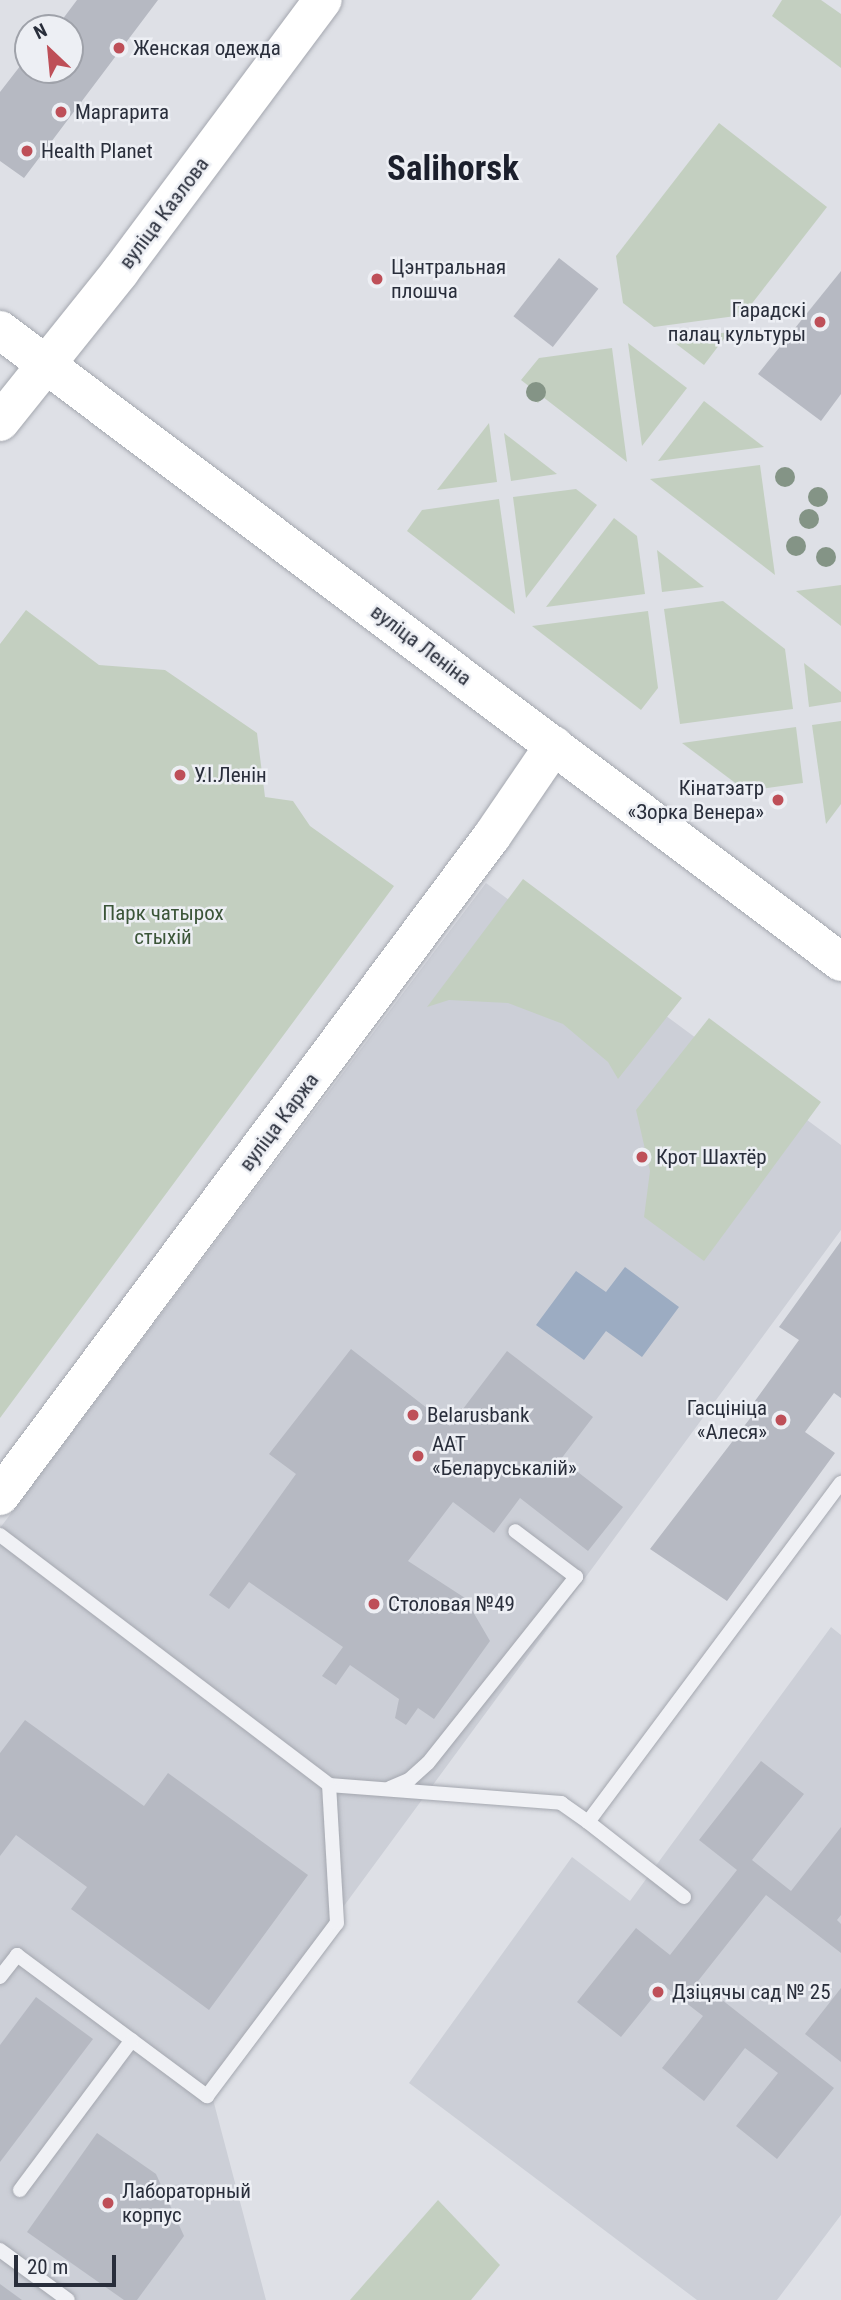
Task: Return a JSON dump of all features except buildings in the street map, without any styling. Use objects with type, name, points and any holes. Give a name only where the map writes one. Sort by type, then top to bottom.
[{"type":"main road","name":"вуліца Казлова","points":[[0,422],[323,0]]},
{"type":"main road","name":"вуліца Леніна","points":[[0,330],[48,362],[841,962]]},
{"type":"main road","name":"вуліца Каржа","points":[[0,1496],[492,836],[554,745]]},
{"type":"lane","points":[[588,1822],[841,1483]]},
{"type":"lane","points":[[386,1790],[409,1780],[428,1763],[576,1577],[515,1531]]},
{"type":"lane","points":[[0,1535],[329,1785],[561,1803],[684,1897]]},
{"type":"lane","points":[[0,1977],[17,1955],[207,2096],[337,1923],[329,1785]]},
{"type":"lane","points":[[20,2190],[132,2040]]},
{"type":"lane","points":[[0,2250],[68,2300]]},
{"type":"shaded area","points":[[486,883],[841,1145],[841,1230],[210,2088],[266,2300],[0,2300],[0,1528]]},
{"type":"shaded area","name":"Дзіцячы сад № 25","points":[[831,1627],[841,1635],[841,2215],[777,2300],[697,2300],[409,2083],[572,1857],[630,1901]]},
{"type":"green space","points":[[782,0],[821,0],[841,14],[841,68],[772,16]]},
{"type":"green space","points":[[719,123],[827,207],[743,315],[654,327],[623,303],[616,256]]},
{"type":"green space","points":[[729,332],[704,365],[671,340]]},
{"type":"green space","points":[[628,343],[687,388],[642,446]]},
{"type":"green space","points":[[612,348],[627,462],[543,397],[538,403],[526,393],[530,387],[521,380],[539,358]]},
{"type":"green space","points":[[704,401],[764,447],[658,461]]},
{"type":"green space","points":[[489,423],[497,482],[437,490]]},
{"type":"green space","points":[[504,433],[557,474],[511,481]]},
{"type":"green space","points":[[760,465],[775,575],[650,479]]},
{"type":"green space","points":[[576,489],[597,505],[526,598],[513,497]]},
{"type":"green space","points":[[499,499],[515,614],[407,531],[422,510]]},
{"type":"green space","points":[[614,518],[637,536],[645,594],[546,607]]},
{"type":"green space","points":[[657,550],[704,587],[662,592]]},
{"type":"green space","points":[[841,585],[841,626],[796,591]]},
{"type":"green space","points":[[723,601],[785,649],[793,709],[680,724],[664,609]]},
{"type":"green space","name":"Парк чатырох стыхій","points":[[26,610],[99,665],[165,670],[257,733],[265,797],[293,801],[310,826],[394,886],[0,1418],[0,644]]},
{"type":"green space","points":[[648,611],[658,688],[641,710],[532,626]]},
{"type":"green space","points":[[804,663],[841,692],[841,702],[809,707]]},
{"type":"green space","points":[[841,721],[841,804],[826,824],[812,725]]},
{"type":"green space","points":[[796,727],[803,783],[746,791],[682,743]]},
{"type":"green space","points":[[523,879],[682,998],[618,1079],[608,1062],[563,1024],[508,1003],[449,1000],[427,1007]]},
{"type":"green space","points":[[709,1018],[821,1102],[704,1261],[644,1217],[650,1171],[636,1110]]},
{"type":"green space","points":[[438,2200],[500,2265],[471,2300],[350,2300]]},
{"type":"water","points":[[625,1267],[679,1307],[642,1357],[606,1331],[584,1360],[536,1325],[576,1271],[606,1292]]},
{"type":"place","name":"Женская одежда","points":[[119,48]]},
{"type":"place","name":"Маргарита","points":[[61,112]]},
{"type":"place","name":"Health Planet","points":[[27,151]]},
{"type":"place","name":"Цэнтральная плошча","points":[[377,279]]},
{"type":"place","name":"Гарадскі палац культуры","points":[[820,322]]},
{"type":"place","name":"У.І.Ленін","points":[[180,775]]},
{"type":"place","name":"Кінатэатр «Зорка Венера»","points":[[778,800]]},
{"type":"place","name":"Крот Шахтёр","points":[[642,1157]]},
{"type":"place","name":"Belarusbank","points":[[413,1415]]},
{"type":"place","name":"Гасцініца «Алеся»","points":[[781,1420]]},
{"type":"place","name":"ААТ «Беларуськалій»","points":[[418,1456]]},
{"type":"place","name":"Столовая №49","points":[[374,1604]]},
{"type":"place","name":"Дзіцячы сад № 25","points":[[658,1992]]},
{"type":"place","name":"Лабораторный корпус","points":[[108,2203]]},
{"type":"district","name":"Salihorsk","points":[[453,169]]}]
